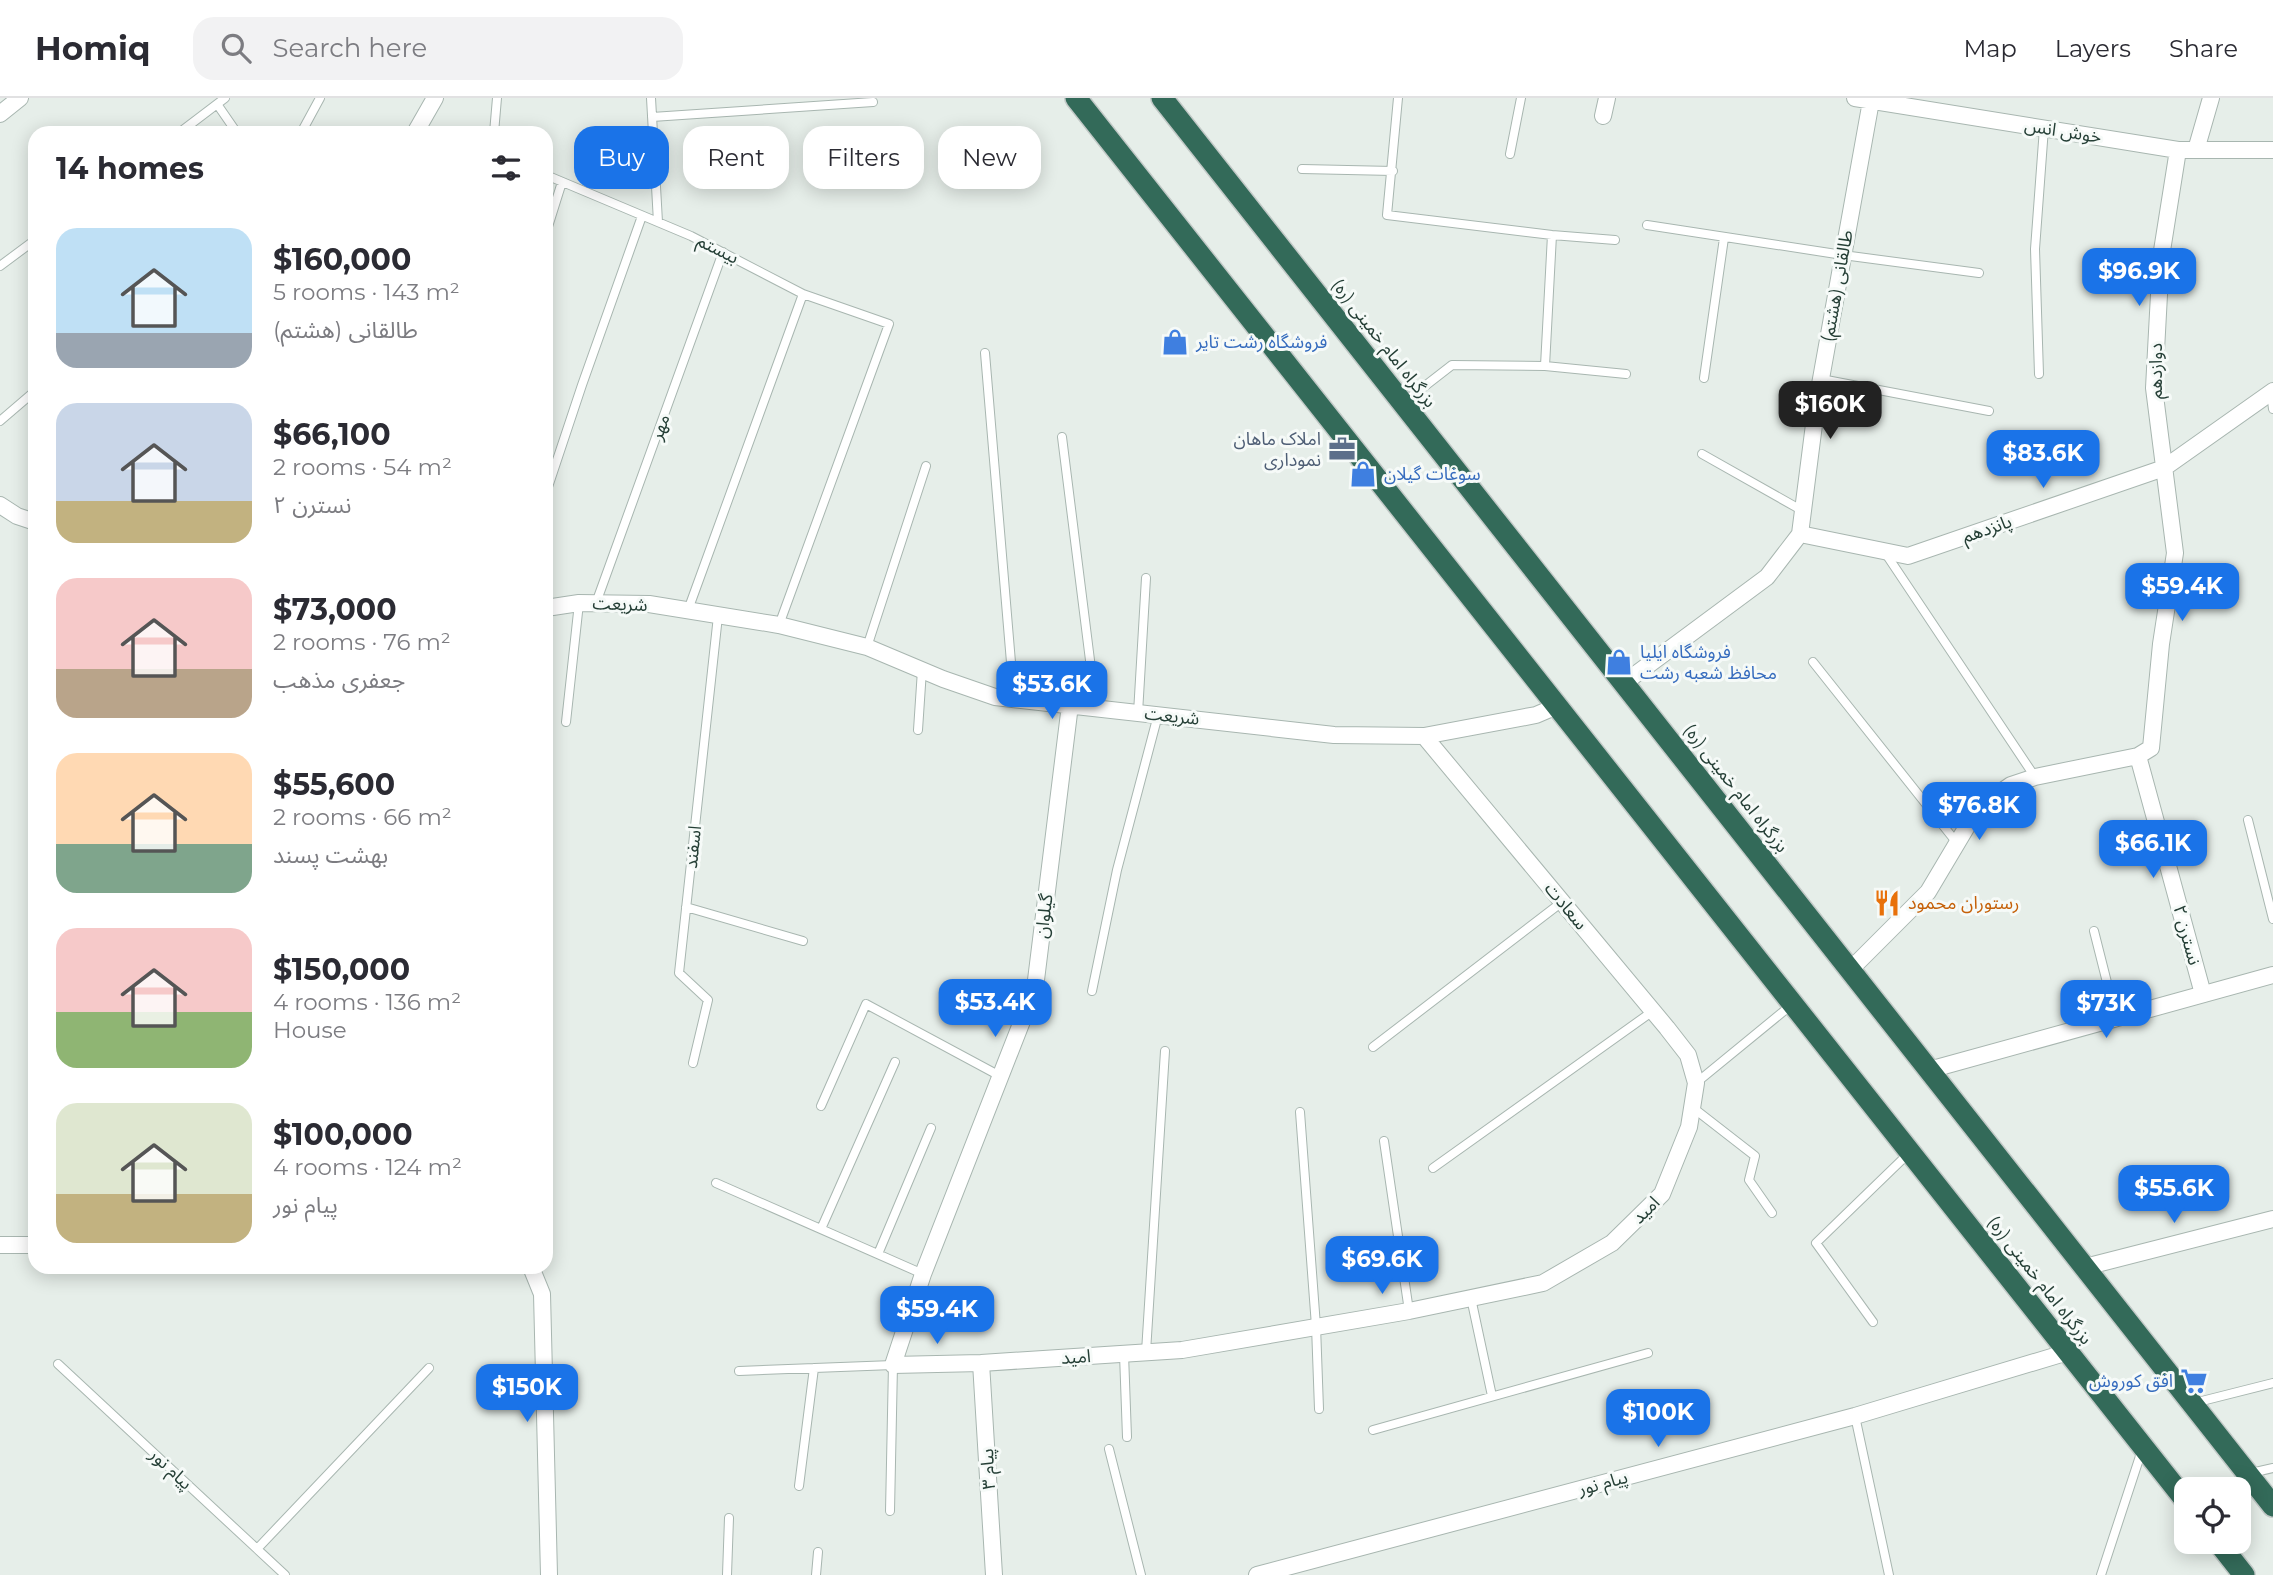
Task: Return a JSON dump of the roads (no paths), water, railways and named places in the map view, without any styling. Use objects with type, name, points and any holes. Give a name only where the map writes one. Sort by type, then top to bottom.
[{"type":"highway","name":"بزرگراه امام خمینی (ره)","points":[[1076,98],[2174,1486]]},
{"type":"highway","name":"بزرگراه امام خمینی (ره)","points":[[1162,98],[2273,1506]]},
{"type":"highway","points":[[2227,1554],[2244,1575]]},
{"type":"street","points":[[0,114],[20,98]]},
{"type":"street","points":[[419,126],[435,98]]},
{"type":"street","points":[[1603,116],[1607,98]]},
{"type":"street","points":[[2196,150],[2211,98]]},
{"type":"street","name":"خوش انس","points":[[1863,99],[1940,105],[2044,128],[2178,150],[2273,150]]},
{"type":"street","name":"طالقانی (هشتم)","points":[[1800,534],[1821,379],[1843,255],[1863,99]]},
{"type":"street","name":"دوازدهم","points":[[2138,756],[2151,748],[2161,643],[2175,553],[2154,388],[2161,257],[2178,150]]},
{"type":"street","name":"پانزدهم","points":[[1800,534],[1908,556],[2164,468],[2272,398]]},
{"type":"street","points":[[0,505],[28,520]]},
{"type":"street","points":[[1624,683],[1767,577],[1800,534]]},
{"type":"street","name":"شریعت","points":[[553,607],[579,603],[649,604],[779,625],[867,647],[995,697],[1334,735],[1424,736],[1536,715],[1557,706]]},
{"type":"street","name":"گیلوان","points":[[893,1365],[923,1274],[1035,988],[1070,705]]},
{"type":"street","name":"سعادت","points":[[1424,736],[1654,1011],[1688,1055],[1696,1083]]},
{"type":"street","points":[[1850,970],[1928,892],[1978,808],[2011,785],[2035,777],[2138,756]]},
{"type":"street","name":"نسترن ۲","points":[[2138,756],[2203,994]]},
{"type":"street","points":[[1929,1070],[2273,975]]},
{"type":"street","name":"امید","points":[[893,1365],[981,1363],[1182,1350],[1409,1311],[1543,1283],[1612,1243],[1662,1194],[1689,1127],[1696,1083]]},
{"type":"street","points":[[2085,1267],[2273,1219]]},
{"type":"street","points":[[0,1245],[28,1245]]},
{"type":"street","points":[[534,1274],[542,1294],[549,1575]]},
{"type":"street","name":"پیام نور","points":[[1257,1575],[1855,1416],[2068,1352]]},
{"type":"street","name":"پیام ۳","points":[[981,1363],[994,1575]]},
{"type":"lane","points":[[188,126],[225,98]]},
{"type":"lane","points":[[305,126],[320,98]]},
{"type":"lane","points":[[495,126],[497,98]]},
{"type":"lane","points":[[651,98],[658,222]]},
{"type":"lane","points":[[1398,98],[1387,215],[1615,240]]},
{"type":"lane","points":[[1510,154],[1521,98]]},
{"type":"lane","points":[[652,117],[873,102]]},
{"type":"lane","points":[[217,104],[232,126]]},
{"type":"lane","points":[[2039,374],[2035,248],[2044,128]]},
{"type":"lane","points":[[1302,169],[1393,171]]},
{"type":"lane","name":"بیستم","points":[[553,178],[723,252],[803,294],[890,324],[779,625]]},
{"type":"lane","points":[[553,211],[562,182]]},
{"type":"lane","points":[[553,472],[642,216]]},
{"type":"lane","points":[[1647,225],[1979,273]]},
{"type":"lane","points":[[1545,366],[1552,235]]},
{"type":"lane","points":[[1704,378],[1724,238]]},
{"type":"lane","points":[[0,266],[28,245]]},
{"type":"lane","name":"مهر","points":[[596,603],[723,252]]},
{"type":"lane","points":[[687,611],[803,294]]},
{"type":"lane","points":[[985,353],[1014,698]]},
{"type":"lane","points":[[1403,403],[1452,365],[1545,366],[1626,374]]},
{"type":"lane","points":[[1821,379],[1989,411]]},
{"type":"lane","points":[[0,421],[28,397]]},
{"type":"lane","points":[[1062,437],[1096,708]]},
{"type":"lane","points":[[1702,454],[1803,511]]},
{"type":"lane","points":[[867,647],[926,466]]},
{"type":"lane","points":[[1884,551],[2035,777]]},
{"type":"lane","points":[[1138,713],[1146,579]]},
{"type":"lane","points":[[566,722],[579,603]]},
{"type":"lane","name":"اسفند","points":[[693,1063],[708,1000],[679,973],[718,616]]},
{"type":"lane","points":[[1813,662],[1957,843]]},
{"type":"lane","points":[[918,730],[922,670]]},
{"type":"lane","points":[[1092,991],[1117,870],[1157,715]]},
{"type":"lane","points":[[2248,820],[2273,919]]},
{"type":"lane","points":[[1373,1047],[1562,902]]},
{"type":"lane","points":[[686,907],[803,941]]},
{"type":"lane","points":[[2094,932],[2116,1018]]},
{"type":"lane","points":[[821,1106],[866,1004],[1000,1076]]},
{"type":"lane","points":[[1696,1083],[1793,1004]]},
{"type":"lane","points":[[1433,1168],[1654,1011]]},
{"type":"lane","points":[[1146,1352],[1165,1051]]},
{"type":"lane","points":[[821,1228],[895,1062]]},
{"type":"lane","points":[[1692,1107],[1755,1156],[1749,1180],[1772,1213]]},
{"type":"lane","points":[[1300,1112],[1316,1326],[1319,1409]]},
{"type":"lane","points":[[878,1254],[931,1128]]},
{"type":"lane","points":[[1384,1141],[1409,1311]]},
{"type":"lane","points":[[1873,1322],[1816,1243],[1910,1152]]},
{"type":"lane","points":[[716,1183],[923,1274]]},
{"type":"lane","points":[[1471,1298],[1492,1396]]},
{"type":"lane","points":[[1124,1353],[1128,1437]]},
{"type":"lane","points":[[1373,1430],[1648,1353]]},
{"type":"lane","name":"پیام نور","points":[[58,1364],[285,1575]]},
{"type":"lane","points":[[890,1511],[893,1365]]},
{"type":"lane","name":"امید","points":[[739,1371],[893,1365]]},
{"type":"lane","points":[[257,1549],[429,1368]]},
{"type":"lane","points":[[799,1486],[814,1368]]},
{"type":"lane","points":[[2192,1403],[2273,1383]]},
{"type":"lane","points":[[1855,1416],[1889,1575]]},
{"type":"lane","points":[[2101,1575],[2143,1447]]},
{"type":"lane","points":[[1108,1449],[1141,1575]]},
{"type":"lane","points":[[2248,1474],[2273,1468]]},
{"type":"lane","points":[[727,1575],[729,1518]]},
{"type":"lane","points":[[816,1575],[818,1552]]},
{"type":"place","name":"فروشگاه رشت تاير","points":[[1175,342]]},
{"type":"place","name":"املاک ماهان نموداری","points":[[1342,449]]},
{"type":"place","name":"سوغات گیلان","points":[[1363,474]]},
{"type":"place","name":"فروشگاه ایلیا محافظ شعبه رشت","points":[[1619,662]]},
{"type":"place","name":"رستوران محمود","points":[[1887,903]]},
{"type":"place","name":"افق کوروش","points":[[2194,1381]]}]
